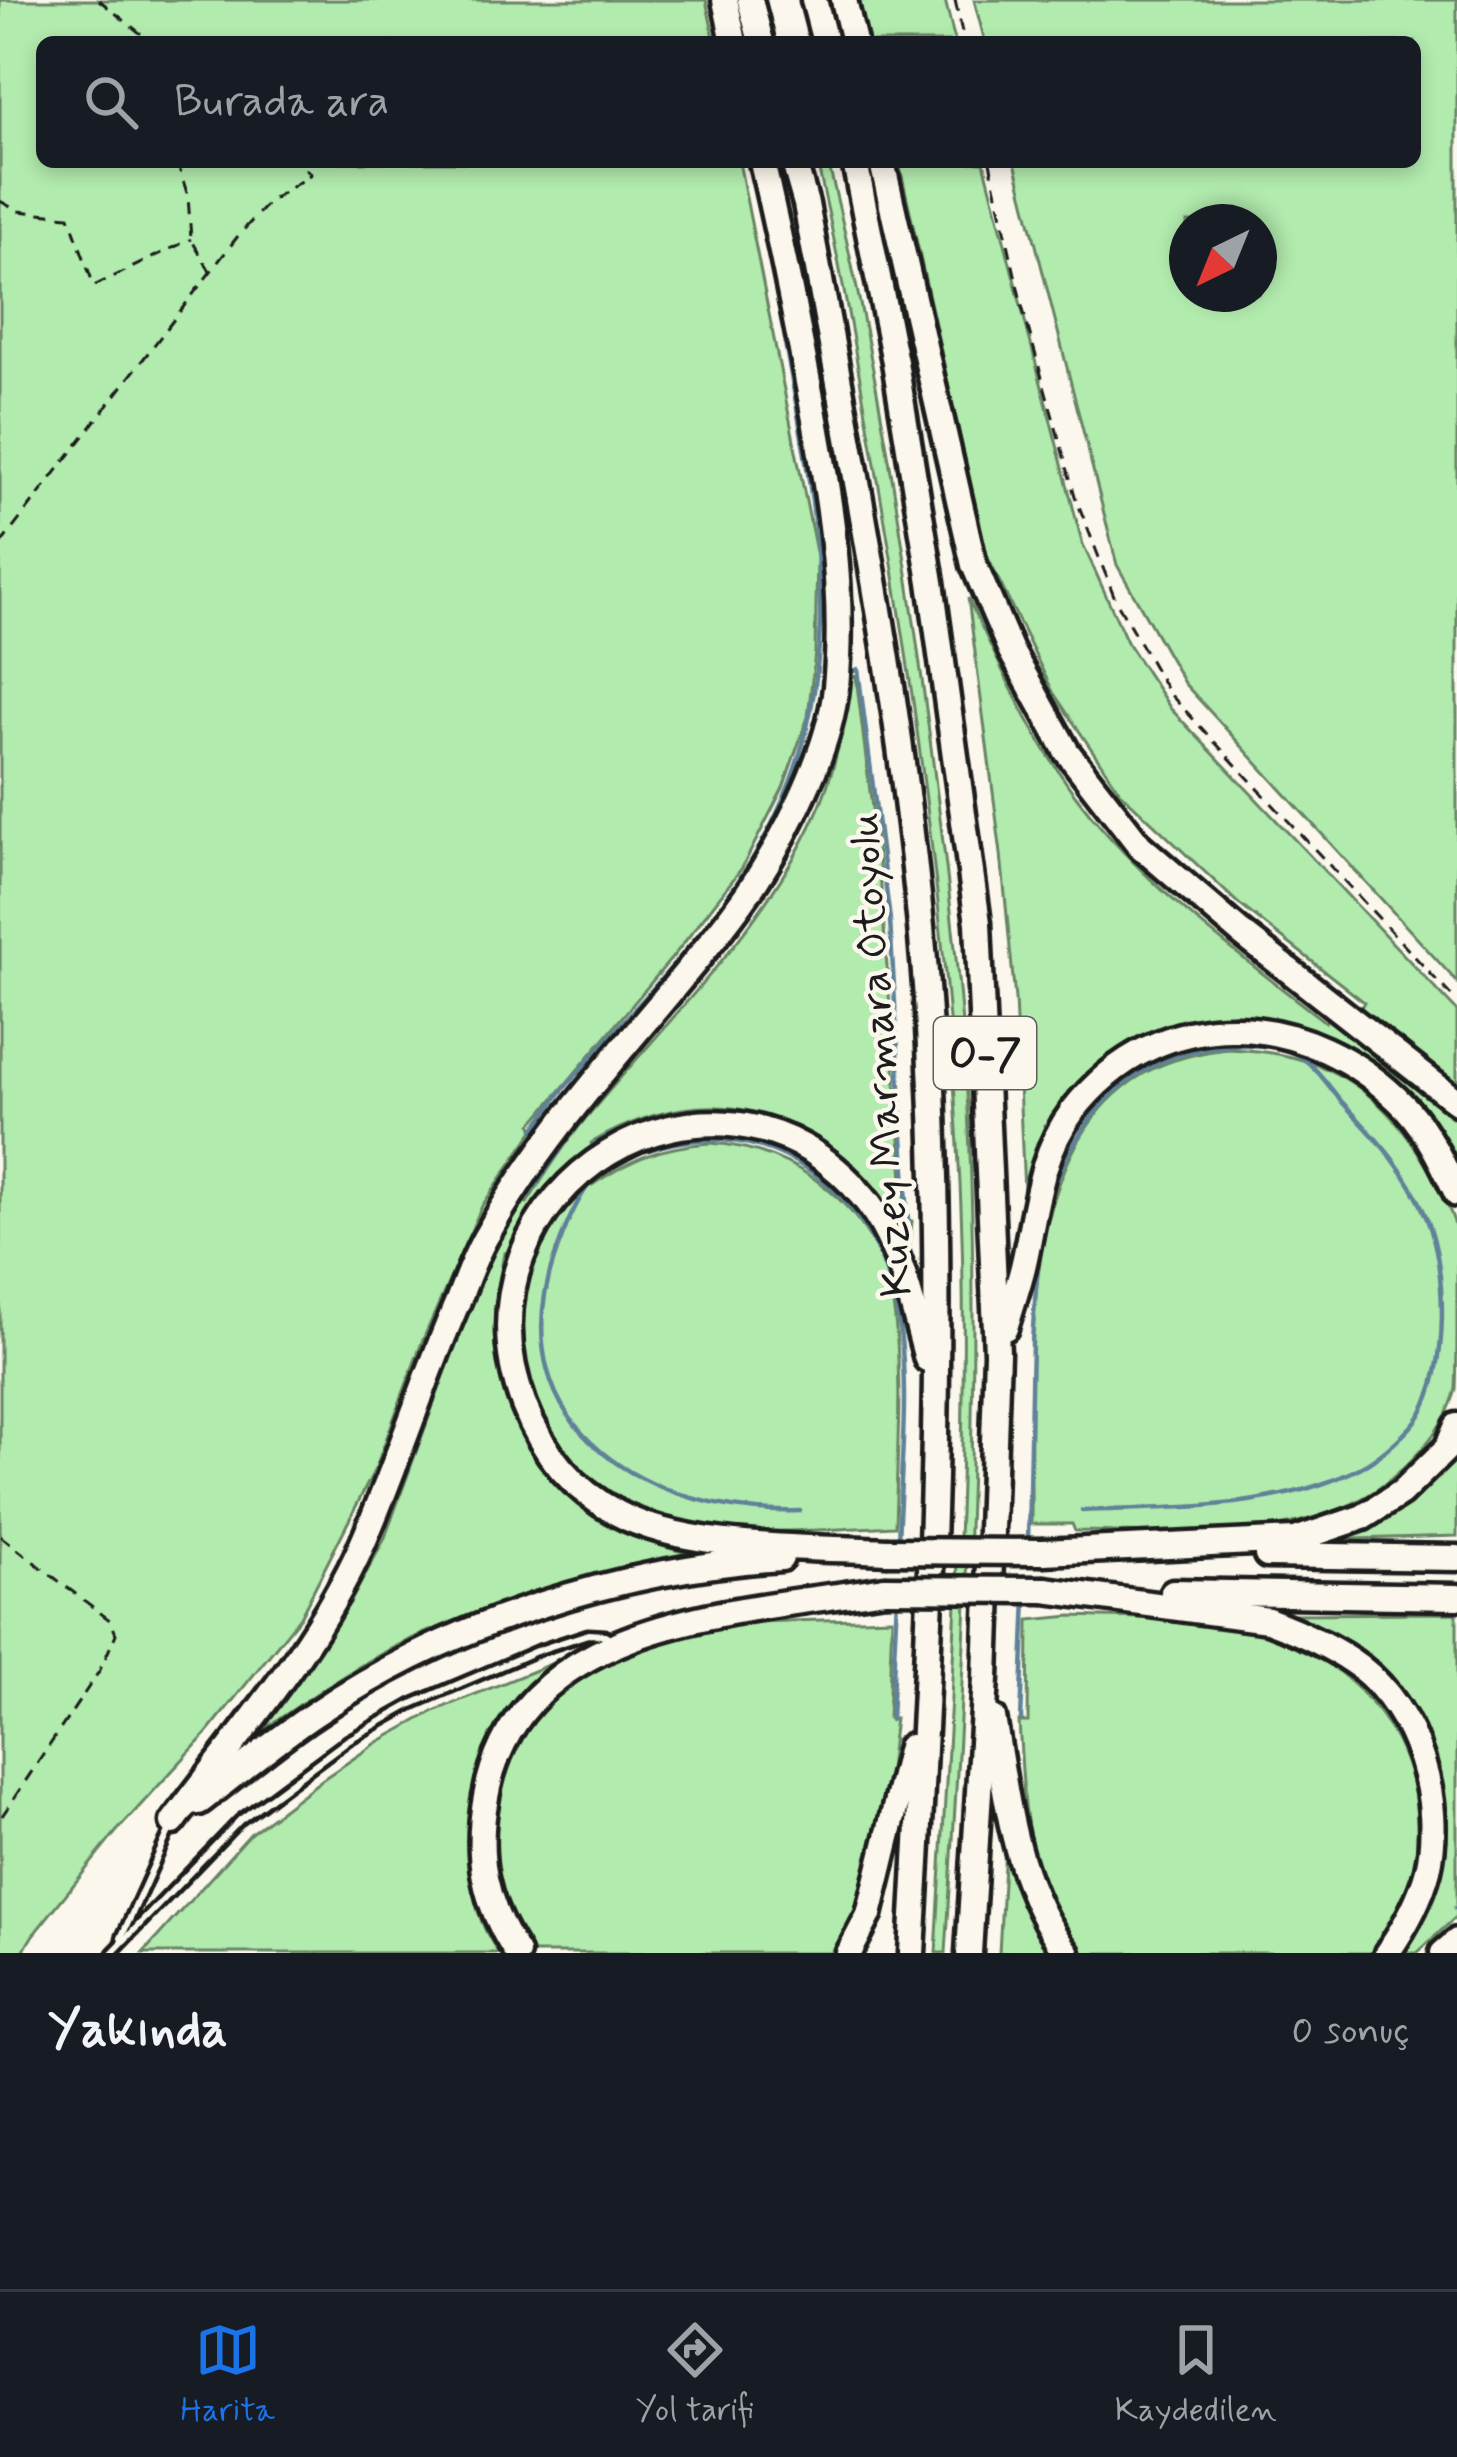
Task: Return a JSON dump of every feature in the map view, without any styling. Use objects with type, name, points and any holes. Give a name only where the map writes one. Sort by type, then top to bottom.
[{"type":"highway","points":[[724,0],[733,36]]},
{"type":"highway","points":[[750,0],[759,36]]},
{"type":"highway","points":[[814,0],[823,36]]},
{"type":"highway","points":[[844,0],[853,36]]},
{"type":"highway","points":[[173,1822],[317,1628],[361,1549],[476,1258],[513,1190],[617,1051],[736,910],[784,836],[813,770],[836,691],[832,509],[763,168]]},
{"type":"highway","name":"Kuzey Marmara Otoyolu","points":[[796,168],[862,508],[908,815],[928,1025],[938,1234],[912,1953]]},
{"type":"highway","name":"O-7","points":[[855,168],[895,362],[932,582],[978,923],[997,1353],[986,1678],[969,1953]]},
{"type":"highway","points":[[884,168],[974,565],[1011,651],[1067,752],[1140,846],[1240,932],[1457,1102]]},
{"type":"highway","points":[[997,1353],[1023,1268],[1040,1174],[1070,1114],[1103,1078],[1140,1053],[1180,1035],[1245,1029],[1316,1042],[1358,1068],[1407,1109],[1440,1157],[1457,1194]]},
{"type":"highway","points":[[935,1389],[894,1248],[865,1199],[826,1163],[786,1139],[740,1126],[685,1125],[632,1139],[583,1169],[549,1203],[515,1275],[508,1340],[514,1378],[546,1452],[587,1494],[649,1527],[735,1542],[886,1551],[1457,1558]]},
{"type":"highway","points":[[1044,1552],[1294,1540],[1363,1517],[1401,1493],[1447,1448],[1457,1426]]},
{"type":"highway","points":[[173,1822],[317,1712],[416,1658],[511,1615],[622,1581],[718,1563],[886,1551]]},
{"type":"highway","points":[[517,1953],[500,1928],[483,1881],[478,1837],[488,1783],[503,1741],[533,1701],[577,1660],[654,1629],[885,1588],[1457,1597]]},
{"type":"highway","points":[[1045,1590],[1268,1620],[1362,1668],[1402,1718],[1429,1784],[1428,1870],[1411,1918],[1387,1953]]},
{"type":"highway","points":[[986,1678],[1012,1831],[1025,1878],[1043,1922],[1066,1953]]},
{"type":"highway","points":[[849,1953],[868,1916],[923,1687]]},
{"type":"highway","points":[[1444,1953],[1457,1941]]},
{"type":"lane","points":[[115,1950],[240,1820],[348,1740],[412,1704],[536,1652],[588,1634],[605,1635],[617,1644]]},
{"type":"lane","points":[[115,1950],[173,1822]]},
{"type":"path","points":[[99,0],[143,36]]},
{"type":"path","points":[[955,0],[963,36]]},
{"type":"path","points":[[179,168],[188,196],[191,239],[211,272]]},
{"type":"path","points":[[0,545],[269,202],[311,174],[304,168]]},
{"type":"path","points":[[992,168],[1022,306],[1076,496],[1116,601],[1168,692],[1457,1001]]},
{"type":"path","points":[[0,201],[17,212],[69,216],[94,286],[191,239]]},
{"type":"path","points":[[0,1536],[111,1621],[116,1634],[100,1670],[0,1819]]},
{"type":"green space","points":[[0,0],[706,0],[714,36],[36,36],[36,168],[740,168],[817,557],[808,717],[783,788],[742,868],[532,1124],[534,1130],[482,1206],[422,1342],[376,1467],[300,1617],[206,1734],[116,1832],[22,1953],[0,1953]]},
{"type":"green space","points":[[858,0],[945,0],[954,36],[867,36]]},
{"type":"green space","points":[[974,0],[1457,0],[1457,982],[1184,683],[1117,565],[1017,168],[1421,168],[1421,36],[983,36]]},
{"type":"green space","points":[[818,168],[829,168],[844,231],[898,512],[943,838],[965,1068],[973,1279],[971,1472],[946,1953],[936,1953],[958,1568],[963,1376],[955,1091],[928,814],[903,630]]},
{"type":"green space","points":[[900,168],[986,168],[1082,542],[1128,644],[1171,709],[1457,1011],[1457,1083],[1360,1009],[1364,1002],[1239,904],[1121,793],[1053,692],[986,554]]},
{"type":"green space","points":[[968,598],[1046,752],[1105,832],[1163,891],[1227,945],[1325,1022],[1329,1017],[1457,1121],[1457,1168],[1411,1105],[1305,1027],[1262,1017],[1222,1016],[1184,1021],[1149,1033],[1087,1077],[1037,1143],[1044,1147],[1024,1191],[1015,999]]},
{"type":"green space","points":[[856,676],[880,874],[906,1219],[912,1221],[909,1253],[890,1216],[895,1214],[864,1178],[795,1127],[758,1113],[719,1107],[678,1110],[635,1122],[591,1143],[593,1148],[537,1208],[511,1252],[504,1253],[495,1321],[497,1363],[520,1432],[562,1488],[620,1529],[688,1553],[554,1586],[425,1633],[355,1669],[245,1743],[350,1603],[384,1540],[472,1299],[521,1199],[527,1203],[585,1119],[739,939],[792,861],[828,785],[852,677]]},
{"type":"green space","points":[[1227,1049],[1291,1057],[1344,1078],[1368,1094],[1409,1138],[1449,1208],[1457,1234],[1456,1389],[1451,1404],[1425,1445],[1390,1480],[1345,1507],[1309,1519],[1191,1533],[1075,1531],[1072,1524],[1031,1524],[1037,1285],[1047,1224],[1065,1167],[1093,1119],[1132,1081],[1177,1059]]},
{"type":"green space","points":[[710,1143],[742,1147],[801,1170],[850,1210],[869,1236],[892,1297],[898,1354],[895,1526],[740,1530],[648,1514],[617,1499],[590,1478],[546,1420],[531,1386],[519,1316],[524,1282],[543,1241],[588,1181],[592,1185],[662,1151]]},
{"type":"green space","points":[[1457,1446],[1457,1536],[1320,1540]]},
{"type":"green space","points":[[1457,1613],[1457,1916],[1417,1953],[1400,1953],[1438,1882],[1442,1835],[1412,1715],[1283,1614]]},
{"type":"green space","points":[[1071,1616],[1178,1620],[1257,1632],[1311,1653],[1361,1691],[1396,1740],[1408,1768],[1417,1830],[1412,1878],[1374,1950],[1083,1953],[1038,1870],[1026,1816],[1019,1722],[1028,1722],[1029,1620]]},
{"type":"green space","points":[[892,1618],[888,1718],[895,1718],[884,1810],[861,1900],[831,1953],[531,1953],[501,1903],[493,1856],[493,1811],[508,1753],[536,1711],[577,1675],[662,1634],[753,1622]]},
{"type":"green space","points":[[568,1657],[519,1700],[501,1727],[476,1790],[469,1859],[473,1893],[499,1953],[143,1953],[251,1833],[323,1779],[436,1710]]},
{"type":"green space","points":[[1005,1846],[1038,1935],[1052,1953],[999,1953]]},
{"type":"waterway","points":[[534,1130],[737,883],[775,817],[801,751],[815,686],[818,553],[785,343]]},
{"type":"waterway","points":[[847,686],[850,673],[858,669],[890,920],[908,1220]]},
{"type":"waterway","points":[[524,1201],[605,1089],[714,959],[772,881],[818,794],[835,745]]},
{"type":"waterway","points":[[1048,1203],[1092,1116],[1135,1076],[1192,1051],[1235,1045],[1273,1047],[1311,1065],[1411,1186],[1434,1240],[1441,1291],[1440,1346],[1429,1395],[1410,1428],[1367,1464],[1301,1491],[1265,1498],[1191,1507],[1082,1511]]},
{"type":"waterway","points":[[592,1146],[630,1127],[670,1115],[751,1116],[790,1128],[825,1147],[857,1173],[884,1206]]},
{"type":"waterway","points":[[645,1151],[702,1140],[760,1146],[796,1162],[840,1196],[871,1237],[890,1283],[900,1332],[904,1385],[898,1544]]},
{"type":"waterway","points":[[603,1173],[635,1155]]},
{"type":"waterway","points":[[589,1184],[557,1249],[542,1319],[548,1371],[568,1415],[600,1451],[642,1478],[691,1498],[744,1509],[800,1511]]},
{"type":"waterway","points":[[1028,1543],[1039,1249]]},
{"type":"waterway","points":[[509,1253],[500,1299],[498,1348],[507,1395],[527,1439]]},
{"type":"waterway","points":[[616,1525],[638,1535]]},
{"type":"waterway","points":[[655,1540],[696,1551]]},
{"type":"waterway","points":[[891,1719],[897,1597]]},
{"type":"waterway","points":[[1021,1720],[1026,1597]]}]
